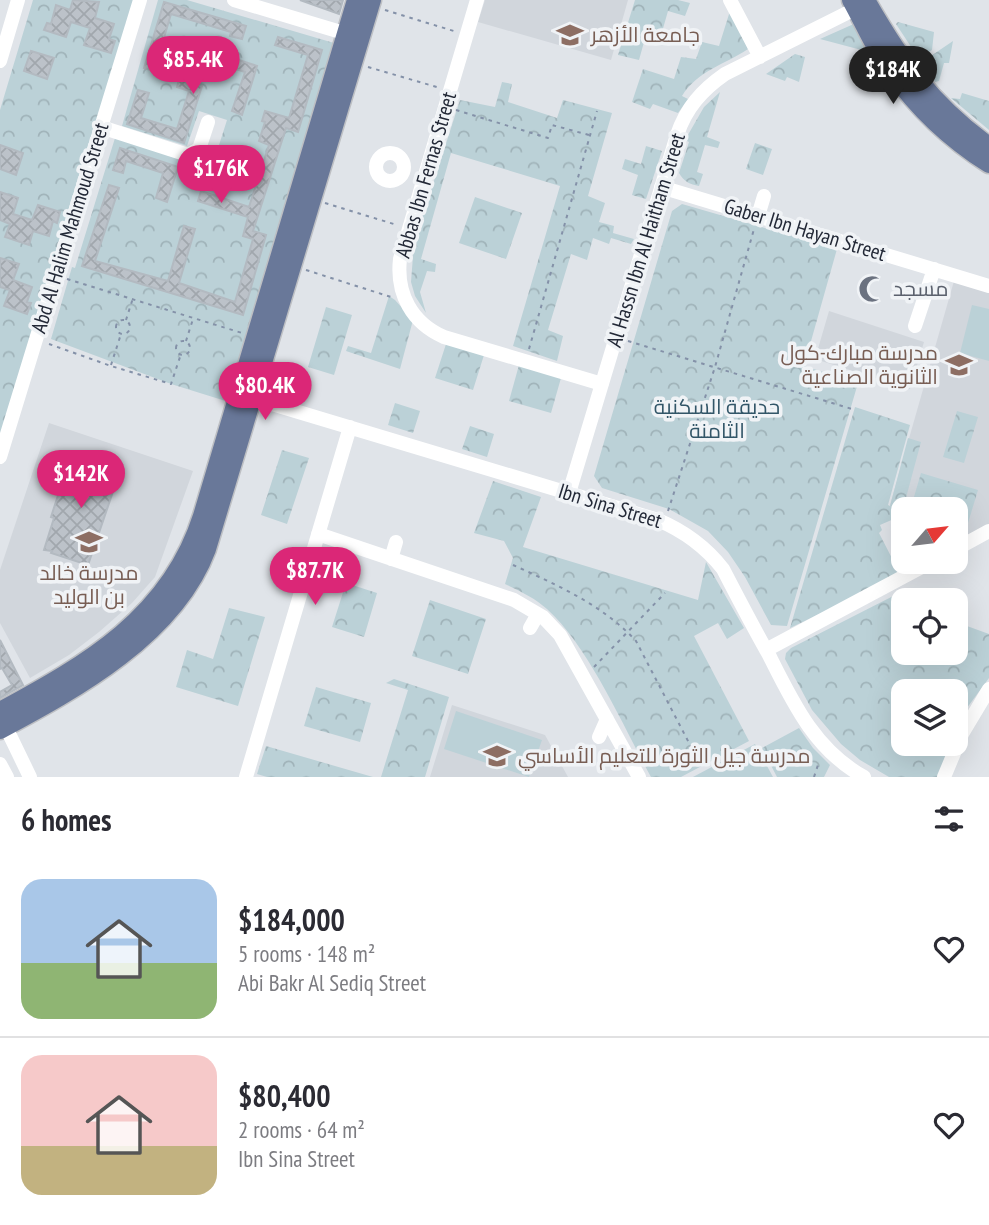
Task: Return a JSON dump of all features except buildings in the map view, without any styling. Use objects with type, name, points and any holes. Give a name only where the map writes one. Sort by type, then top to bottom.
[{"type":"main road","points":[[1,721],[67,694],[90,679],[157,624],[181,598],[196,574],[207,549],[245,396],[255,338],[366,2]]},
{"type":"main road","points":[[860,3],[916,79],[943,108],[989,146]]},
{"type":"main road","points":[[860,3],[889,69],[902,86],[949,134],[989,164]]},
{"type":"main road","points":[[245,396],[292,265],[312,200],[353,63],[353,36]]},
{"type":"street","points":[[0,61],[18,0]]},
{"type":"street","name":"Abd Al Halim Mahmoud Street","points":[[0,457],[140,0]]},
{"type":"street","points":[[235,0],[353,36]]},
{"type":"street","name":"Abbas Ibn Fernas Street","points":[[405,302],[399,268],[477,0]]},
{"type":"street","points":[[730,0],[760,57]]},
{"type":"street","name":"Al Hassn Ibn Al Haitham Street","points":[[569,493],[661,187],[681,124],[692,104],[716,80],[860,3]]},
{"type":"street","points":[[101,127],[188,155],[197,152],[201,147],[208,122]]},
{"type":"street","name":"Gaber Ibn Hayan Street","points":[[661,187],[989,286]]},
{"type":"street","points":[[758,216],[764,196]]},
{"type":"street","points":[[915,326],[934,269]]},
{"type":"street","points":[[405,302],[421,323],[444,337],[602,384]]},
{"type":"street","name":"Ibn Sina Street","points":[[245,396],[665,522],[689,536],[723,569],[798,712],[834,756],[864,777]]},
{"type":"street","points":[[246,777],[350,428]]},
{"type":"street","points":[[968,542],[989,531]]},
{"type":"street","points":[[318,534],[514,600],[538,614],[560,635],[639,777]]},
{"type":"street","points":[[391,559],[396,542]]},
{"type":"street","points":[[766,650],[908,574]]},
{"type":"street","points":[[530,628],[538,614]]},
{"type":"street","points":[[944,777],[962,734],[989,689]]},
{"type":"street","points":[[599,737],[607,719]]},
{"type":"street","points":[[1,721],[30,777]]},
{"type":"street","points":[[0,764],[6,777]]},
{"type":"path","points":[[366,2],[467,35]]},
{"type":"path","points":[[353,63],[450,90]]},
{"type":"path","points":[[445,107],[548,138],[552,125],[590,135]]},
{"type":"path","points":[[529,349],[597,111]]},
{"type":"path","points":[[312,200],[409,228]]},
{"type":"path","points":[[665,522],[715,368],[758,216]]},
{"type":"path","points":[[292,265],[405,302]]},
{"type":"path","points":[[56,275],[255,338]]},
{"type":"path","points":[[126,320],[133,298]]},
{"type":"path","points":[[186,342],[194,318]]},
{"type":"path","points":[[121,333],[117,324],[126,320]]},
{"type":"path","points":[[121,333],[129,330],[130,324],[126,320]]},
{"type":"path","points":[[111,366],[121,333]]},
{"type":"path","points":[[616,338],[852,409]]},
{"type":"path","points":[[36,339],[171,384],[181,355],[190,350],[186,342],[180,342],[176,347],[181,355]]},
{"type":"path","points":[[513,565],[562,587],[598,608],[636,640],[701,766]]},
{"type":"path","points":[[594,667],[665,593]]},
{"type":"path","points":[[814,777],[819,762]]},
{"type":"shaded area","name":"جامعة الأزهر","points":[[485,0],[628,0],[611,60],[478,22]]},
{"type":"shaded area","name":"مدرسة مبارك-كول الثانوية الصناعية","points":[[954,281],[989,292],[989,529],[970,539],[968,497],[892,497]]},
{"type":"shaded area","points":[[829,311],[924,342],[910,389],[815,359]]},
{"type":"shaded area","name":"مدرسة خالد بن الوليد","points":[[49,423],[193,471],[155,577],[132,603],[99,632],[69,655],[30,678],[0,623],[0,570]]},
{"type":"shaded area","name":"مدرسة جيل الثورة للتعليم الأساسي","points":[[452,705],[545,735],[568,777],[430,777]]},
{"type":"green space","points":[[33,0],[137,0],[0,442],[0,110]]},
{"type":"green space","points":[[158,0],[187,0],[334,43],[336,49],[232,403],[171,384],[51,339],[115,138],[212,167],[227,120],[199,111],[187,146],[122,126]]},
{"type":"green space","points":[[635,0],[678,0],[690,3],[685,16],[668,11],[660,39],[646,35],[639,60],[618,55]]},
{"type":"green space","points":[[730,11],[748,49],[712,69],[688,87],[682,96],[688,99],[678,113],[653,104],[650,109],[632,102],[643,69],[674,79],[681,57],[696,59],[702,42],[719,46]]},
{"type":"green space","points":[[898,22],[934,32],[932,50],[919,59],[896,24]]},
{"type":"green space","points":[[856,23],[869,52],[820,39]]},
{"type":"green space","points":[[953,41],[949,63],[944,63],[939,81],[935,82],[922,62]]},
{"type":"green space","points":[[795,54],[805,57],[799,82],[787,77],[785,81],[766,74]]},
{"type":"green space","points":[[502,82],[512,84],[508,102],[557,118],[563,100],[612,113],[588,196],[605,203],[599,222],[614,226],[613,233],[634,239],[631,244],[611,238],[609,244],[593,238],[587,260],[571,254],[548,330],[563,336],[557,361],[513,346],[560,186],[451,153],[421,259],[436,264],[435,272],[427,271],[420,292],[426,313],[415,296],[411,282],[414,243],[460,100],[495,107]]},
{"type":"green space","points":[[720,92],[707,137],[720,142],[718,148],[705,145],[697,172],[703,174],[699,186],[685,181],[679,173],[689,142],[685,140],[704,107]]},
{"type":"green space","points":[[962,93],[989,101],[989,130],[951,98],[960,99]]},
{"type":"green space","points":[[755,143],[772,149],[763,175],[746,169]]},
{"type":"green space","points":[[646,146],[662,151],[646,199],[632,195],[638,175],[622,169],[625,159],[641,164]]},
{"type":"green space","points":[[475,197],[522,213],[506,259],[459,243]]},
{"type":"green space","name":"حديقة السكنية الثامنة","points":[[682,204],[837,249],[804,366],[858,383],[787,626],[771,625],[745,577],[728,552],[708,531],[669,509],[602,488],[594,476],[672,211]]},
{"type":"green space","points":[[389,296],[413,320],[400,369],[346,351],[348,346],[371,353]]},
{"type":"green space","points":[[972,305],[989,309],[989,361],[960,353]]},
{"type":"green space","points":[[326,307],[352,315],[334,375],[308,367]]},
{"type":"green space","points":[[446,344],[484,355],[473,390],[435,378]]},
{"type":"green space","points":[[519,365],[561,378],[551,413],[509,401]]},
{"type":"green space","points":[[395,403],[420,411],[413,433],[388,425]]},
{"type":"green space","points":[[855,407],[910,425],[888,505],[891,506],[891,520],[880,525],[882,530],[879,533],[891,556],[891,574],[903,574],[790,628]]},
{"type":"green space","points":[[957,411],[978,417],[964,463],[943,457]]},
{"type":"green space","points":[[470,426],[494,434],[487,457],[462,449]]},
{"type":"green space","points":[[908,438],[921,442],[906,497],[892,497]]},
{"type":"green space","points":[[282,450],[309,458],[287,524],[261,515]]},
{"type":"green space","points":[[921,473],[978,490],[968,523],[968,497],[914,497]]},
{"type":"green space","points":[[493,481],[541,497],[523,547],[698,600],[706,562],[744,628],[727,639],[718,623],[694,636],[749,741],[681,777],[651,777],[604,688],[577,644],[542,605],[505,584],[513,558],[504,541],[474,533]]},
{"type":"green space","points":[[346,583],[377,593],[364,637],[332,627]]},
{"type":"green space","points":[[891,597],[891,665],[968,665],[968,626],[989,634],[989,678],[968,706],[968,679],[891,679],[891,756],[946,756],[938,777],[889,777],[860,760],[841,744],[812,710],[785,659],[791,648]]},
{"type":"green space","points":[[430,600],[486,619],[468,674],[412,656]]},
{"type":"green space","points":[[229,608],[265,617],[238,706],[176,687],[187,650],[213,659]]},
{"type":"green space","points":[[394,679],[449,697],[425,777],[381,777],[408,690],[386,683]]},
{"type":"green space","points":[[316,687],[371,703],[360,742],[304,726]]},
{"type":"green space","points":[[456,711],[542,740],[529,777],[444,749]]},
{"type":"green space","points":[[799,728],[813,748],[830,765],[824,777],[777,777],[762,748]]},
{"type":"green space","points":[[755,744],[773,777],[693,777]]},
{"type":"green space","points":[[266,746],[373,777],[267,777],[257,774]]},
{"type":"place","name":"جامعة الأزهر","points":[[570,35]]},
{"type":"place","name":"مسجد","points":[[872,289]]},
{"type":"place","name":"مدرسة مبارك-كول الثانوية الصناعية","points":[[959,365]]},
{"type":"place","name":"مدرسة خالد بن الوليد","points":[[89,542]]},
{"type":"place","name":"مدرسة جيل الثورة للتعليم الأساسي","points":[[497,756]]}]
